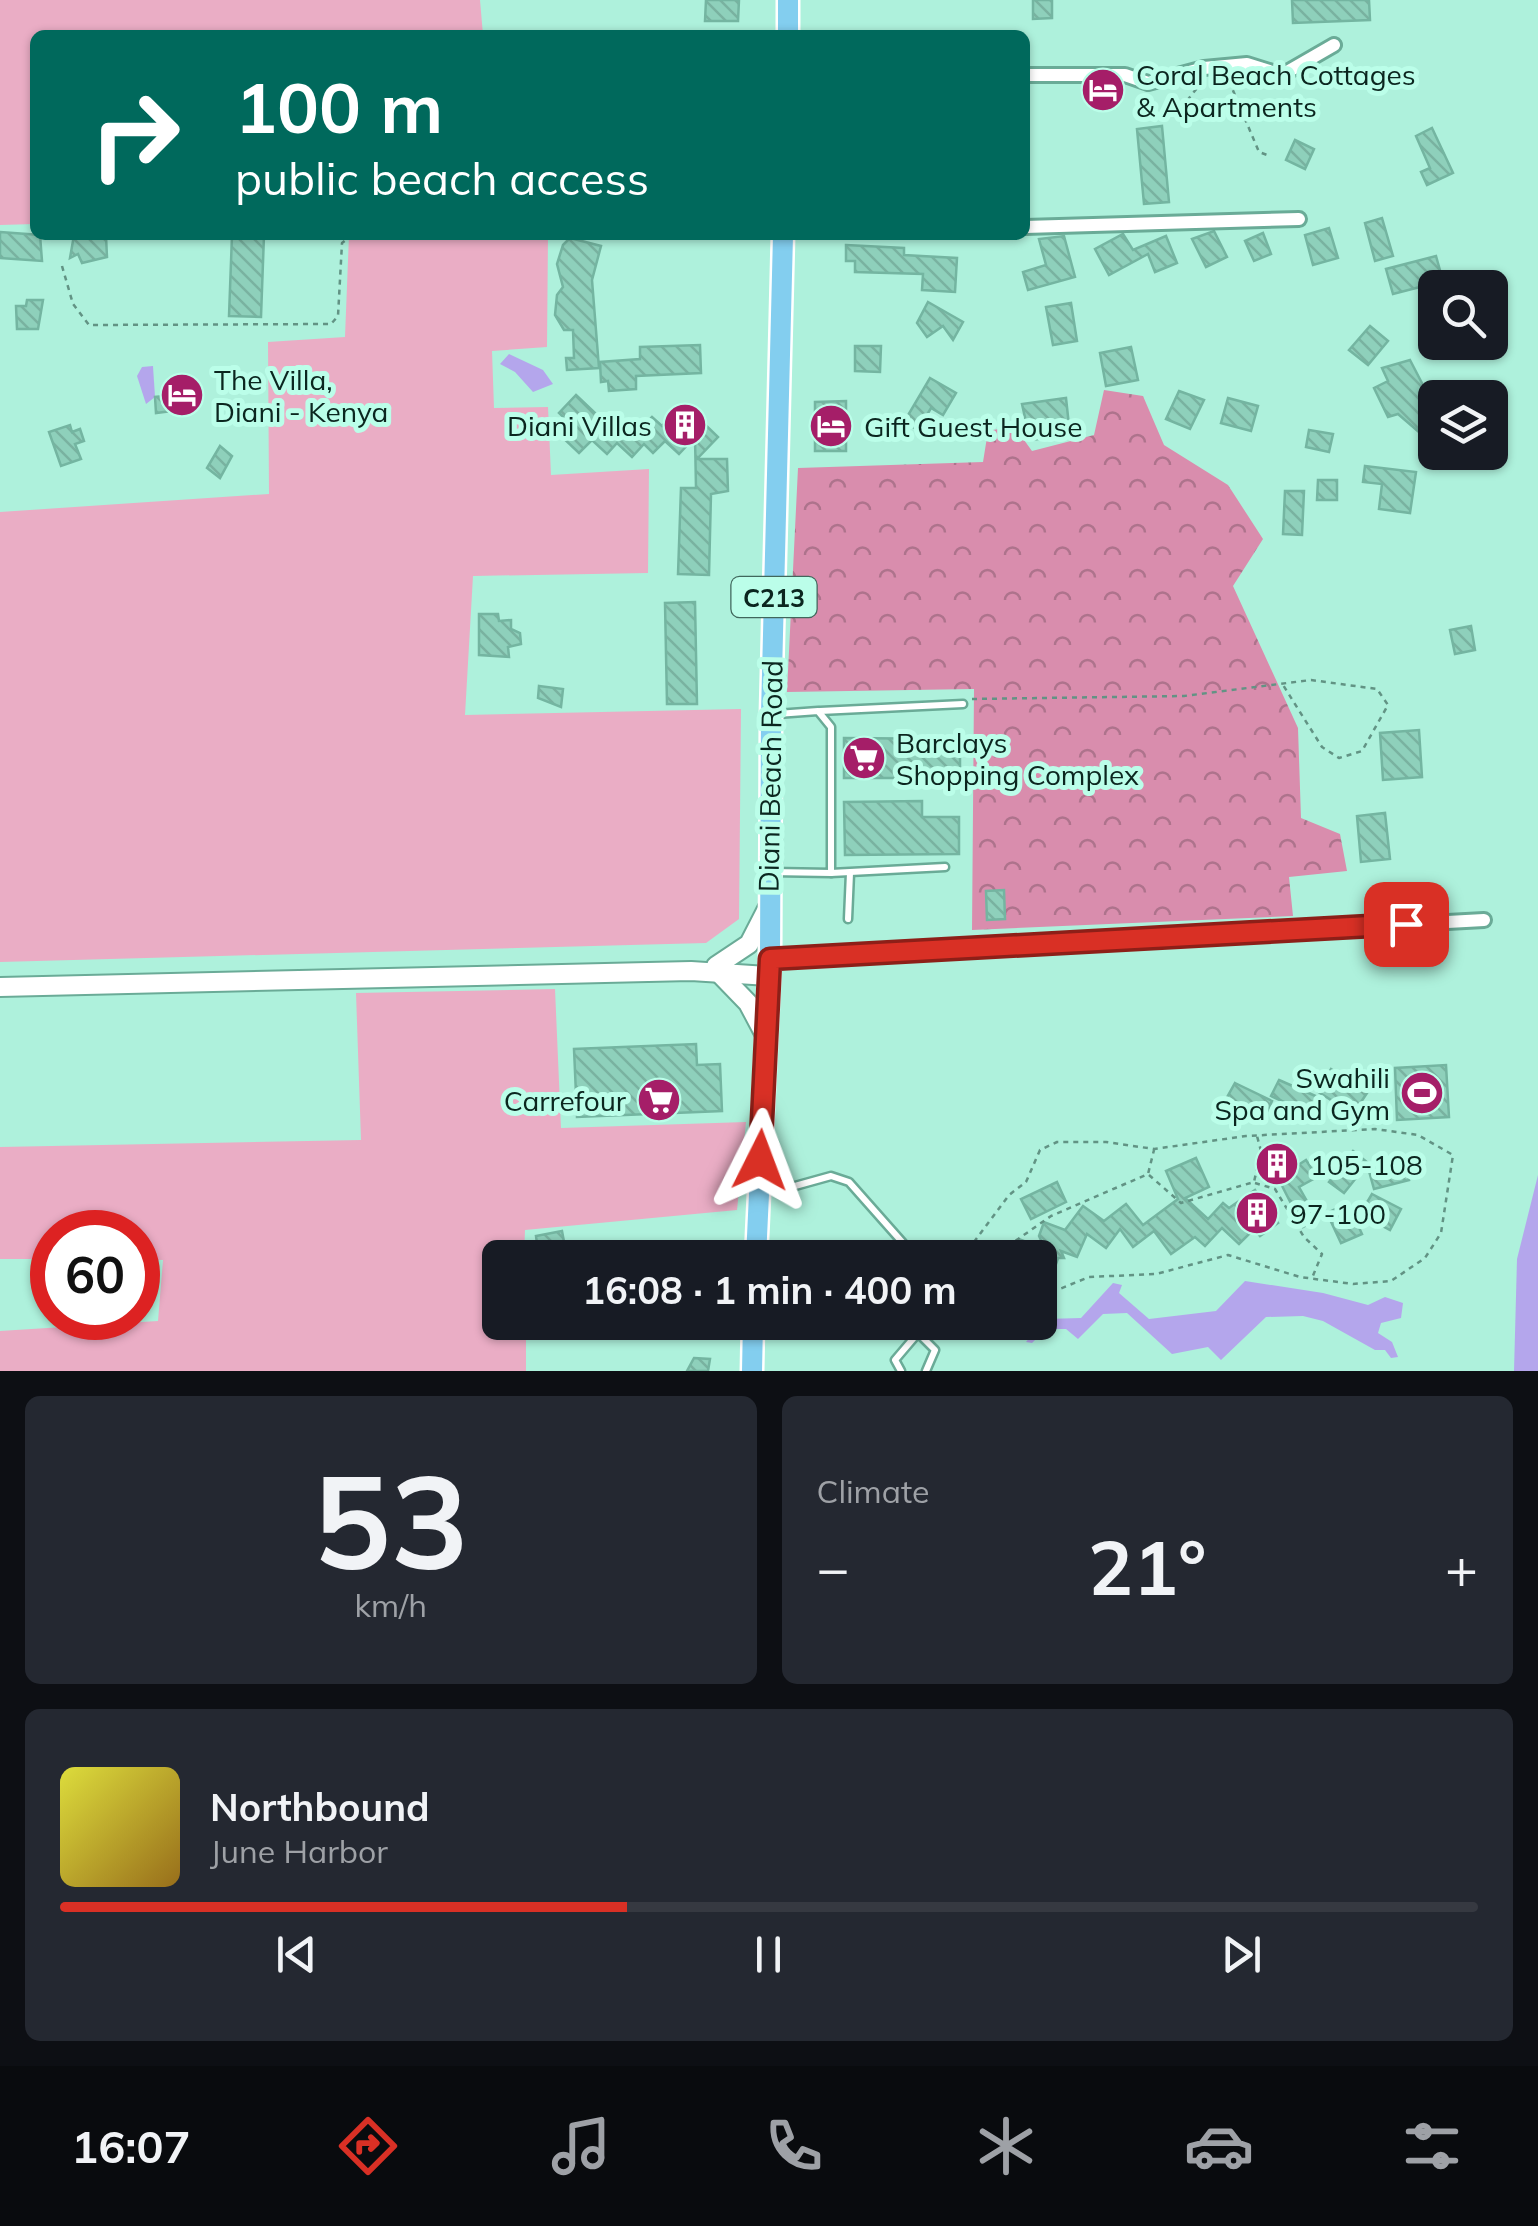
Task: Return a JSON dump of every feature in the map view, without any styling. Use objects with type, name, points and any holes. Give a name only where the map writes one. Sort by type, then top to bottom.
[{"type":"main road","points":[[788,0],[788,30]]},
{"type":"main road","name":"Diani Beach Road","points":[[756,1240],[769,968],[770,714],[783,240]]},
{"type":"main road","points":[[718,969],[748,944],[764,922],[768,904]]},
{"type":"main road","points":[[0,987],[769,968]]},
{"type":"main road","points":[[718,969],[738,989],[765,1035]]},
{"type":"main road","points":[[752,1371],[753,1340]]},
{"type":"street","points":[[1030,75],[1125,75],[1148,82],[1204,68],[1247,64],[1282,75],[1334,45]]},
{"type":"street","points":[[1030,227],[1300,219]]},
{"type":"street","points":[[769,968],[795,960],[1484,920]]},
{"type":"lane","points":[[770,714],[965,702]]},
{"type":"lane","points":[[818,711],[831,727],[831,873]]},
{"type":"lane","points":[[769,872],[946,868]]},
{"type":"lane","points":[[848,919],[850,872]]},
{"type":"lane","points":[[758,1184],[795,1186],[831,1176],[849,1182],[900,1240]]},
{"type":"lane","points":[[900,1371],[896,1360],[912,1340]]},
{"type":"lane","points":[[925,1340],[935,1350],[926,1371]]},
{"type":"path","points":[[1224,66],[1249,135],[1259,152],[1270,156]]},
{"type":"path","points":[[1164,118],[1186,102],[1204,80],[1204,68]]},
{"type":"path","points":[[62,266],[72,304],[89,325],[332,324],[338,316],[342,243],[346,240]]},
{"type":"path","points":[[965,702],[1184,696],[1312,680],[1377,689],[1388,705],[1362,750],[1339,758],[1322,747],[1283,684]]},
{"type":"path","points":[[976,1240],[1010,1195],[1026,1182],[1040,1150],[1057,1142],[1106,1142],[1154,1149],[1257,1136],[1375,1129],[1418,1134],[1454,1155],[1442,1234],[1425,1258],[1390,1281],[1354,1284],[1312,1278],[1228,1254],[1156,1274],[1090,1277],[1057,1290]]},
{"type":"path","points":[[1254,1182],[1261,1151],[1257,1136]]},
{"type":"path","points":[[1148,1174],[1154,1149]]},
{"type":"path","points":[[1148,1174],[1181,1204],[1254,1182],[1275,1189],[1304,1237],[1322,1254],[1312,1278]]},
{"type":"path","points":[[1017,1240],[1051,1216],[1148,1174]]},
{"type":"shaded area","points":[[0,0],[480,0],[483,30],[30,30],[30,224],[0,225]]},
{"type":"shaded area","points":[[349,240],[548,240],[547,347],[492,351],[494,408],[548,407],[551,475],[649,469],[648,573],[473,576],[465,715],[741,709],[739,919],[706,943],[0,962],[0,512],[269,494],[268,342],[345,337]]},
{"type":"shaded area","points":[[509,354],[543,370],[553,384],[533,392],[515,372],[500,364]]},
{"type":"shaded area","points":[[153,366],[155,397],[146,404],[137,376],[142,367]]},
{"type":"shaded area","points":[[555,989],[561,1128],[746,1122],[737,1210],[525,1230],[525,1240],[482,1240],[482,1340],[526,1340],[526,1371],[0,1371],[0,1331],[30,1329],[30,1340],[160,1340],[163,1260],[160,1210],[30,1210],[30,1259],[0,1259],[0,1147],[361,1140],[356,993]]},
{"type":"shaded area","points":[[1538,1175],[1538,1371],[1514,1371],[1517,1259]]},
{"type":"shaded area","points":[[1245,1281],[1323,1293],[1368,1305],[1385,1297],[1403,1303],[1401,1318],[1381,1323],[1378,1333],[1392,1342],[1398,1357],[1391,1358],[1385,1350],[1375,1350],[1323,1321],[1303,1316],[1266,1317],[1221,1360],[1208,1347],[1172,1354],[1127,1313],[1103,1314],[1078,1339],[1066,1329],[1057,1329],[1057,1319],[1081,1318],[1113,1283],[1122,1285],[1119,1293],[1149,1319],[1216,1311]]},
{"type":"green space","points":[[1104,390],[1143,396],[1164,445],[1228,485],[1263,539],[1233,586],[1298,728],[1301,818],[1340,834],[1347,871],[1289,877],[1293,916],[972,930],[974,689],[787,692],[798,468],[983,462],[988,431],[1014,426],[1032,451],[1094,435]]},
{"type":"building","points":[[706,0],[739,0],[738,21],[705,21]]},
{"type":"building","points":[[1033,0],[1052,0],[1052,18],[1033,19]]},
{"type":"building","points":[[1292,0],[1369,0],[1370,20],[1293,23]]},
{"type":"building","points":[[1162,126],[1169,202],[1144,204],[1137,129]]},
{"type":"building","points":[[1432,128],[1453,173],[1427,185],[1421,172],[1430,168],[1416,136]]},
{"type":"building","points":[[1295,140],[1314,149],[1305,169],[1286,160]]},
{"type":"building","points":[[1382,218],[1393,256],[1375,261],[1365,223]]},
{"type":"building","points":[[1329,228],[1338,258],[1313,265],[1305,235]]},
{"type":"building","points":[[1214,231],[1227,257],[1206,267],[1192,239]]},
{"type":"building","points":[[0,232],[30,234],[30,240],[40,240],[42,261],[0,258]]},
{"type":"building","points":[[1263,233],[1271,254],[1254,261],[1245,241]]},
{"type":"building","points":[[1123,234],[1133,250],[1166,236],[1177,263],[1155,272],[1148,254],[1109,275],[1095,249]]},
{"type":"building","points":[[1064,236],[1075,277],[1028,290],[1023,272],[1046,265],[1039,239]]},
{"type":"building","points":[[73,240],[106,240],[107,257],[82,263],[78,254],[70,258]]},
{"type":"building","points":[[232,240],[264,240],[261,317],[229,316]]},
{"type":"building","points":[[568,240],[578,240],[601,246],[592,280],[599,368],[567,370],[566,358],[574,358],[573,330],[564,330],[555,315],[557,295],[563,287],[557,264]]},
{"type":"building","points":[[846,245],[904,248],[904,255],[957,258],[955,292],[922,290],[923,274],[855,272],[855,261],[846,261]]},
{"type":"building","points":[[1436,256],[1440,270],[1418,270],[1418,288],[1393,294],[1386,269]]},
{"type":"building","points":[[27,300],[43,300],[38,329],[17,329],[16,306],[26,306]]},
{"type":"building","points":[[928,302],[963,322],[953,340],[943,326],[927,337],[917,323]]},
{"type":"building","points":[[1071,303],[1077,341],[1053,345],[1046,307]]},
{"type":"building","points":[[1370,326],[1388,341],[1368,365],[1349,350]]},
{"type":"building","points":[[700,345],[701,373],[636,376],[636,389],[609,391],[608,381],[601,382],[600,362],[640,359],[640,347]]},
{"type":"building","points":[[855,346],[881,346],[880,372],[855,371]]},
{"type":"building","points":[[1131,347],[1138,380],[1106,386],[1100,353]]},
{"type":"building","points":[[1410,360],[1420,380],[1418,431],[1398,414],[1388,417],[1374,388],[1388,381],[1382,368]]},
{"type":"building","points":[[930,378],[956,393],[943,415],[931,408],[918,430],[904,422]]},
{"type":"building","points":[[1179,391],[1204,400],[1190,429],[1166,419]]},
{"type":"building","points":[[187,394],[188,409],[156,413],[155,397]]},
{"type":"building","points":[[576,395],[615,432],[626,420],[638,431],[652,417],[662,426],[673,415],[679,421],[690,410],[718,437],[697,459],[727,459],[728,491],[711,494],[709,575],[678,574],[681,488],[696,488],[695,437],[679,454],[665,441],[653,453],[644,444],[632,457],[617,443],[607,454],[592,440],[579,453],[560,435],[571,424],[559,413]]},
{"type":"building","points":[[1066,398],[1070,435],[1030,440],[1022,404]]},
{"type":"building","points":[[1228,398],[1258,406],[1251,431],[1221,423]]},
{"type":"building","name":"Gift Guest House","points":[[846,401],[846,451],[815,451],[815,402]]},
{"type":"building","points":[[70,425],[72,432],[80,429],[84,441],[75,444],[81,459],[61,466],[49,432]]},
{"type":"building","points":[[1309,430],[1333,434],[1329,452],[1306,447]]},
{"type":"building","points":[[220,446],[232,456],[220,478],[207,468]]},
{"type":"building","points":[[1365,466],[1416,472],[1410,513],[1379,509],[1382,484],[1363,482]]},
{"type":"building","points":[[1318,480],[1337,480],[1337,500],[1317,500]]},
{"type":"building","points":[[1285,491],[1304,491],[1302,535],[1283,534]]},
{"type":"building","points":[[695,602],[697,704],[667,704],[665,603]]},
{"type":"building","points":[[479,614],[498,614],[499,621],[511,620],[511,629],[520,633],[521,644],[508,647],[509,657],[479,655]]},
{"type":"building","points":[[1471,626],[1475,650],[1455,654],[1450,630]]},
{"type":"building","points":[[539,686],[563,689],[561,707],[538,698]]},
{"type":"building","points":[[1419,730],[1422,777],[1383,780],[1380,733]]},
{"type":"building","points":[[844,738],[960,739],[960,778],[844,778]]},
{"type":"building","points":[[922,801],[922,817],[959,817],[959,854],[845,855],[844,802]]},
{"type":"building","points":[[1385,813],[1390,859],[1361,862],[1357,816]]},
{"type":"building","points":[[1004,890],[1005,919],[987,920],[986,891]]},
{"type":"building","points":[[696,1044],[697,1065],[720,1064],[722,1111],[577,1117],[574,1049]]},
{"type":"building","name":"Swahili Spa and Gym","points":[[1446,1065],[1449,1117],[1397,1120],[1395,1068]]},
{"type":"building","points":[[1331,1069],[1367,1093],[1353,1114],[1317,1091]]},
{"type":"building","points":[[1279,1080],[1320,1098],[1312,1115],[1271,1096]]},
{"type":"building","points":[[1235,1083],[1272,1101],[1263,1120],[1225,1101]]},
{"type":"building","points":[[1284,1149],[1295,1167],[1306,1160],[1317,1177],[1299,1187],[1317,1219],[1303,1227],[1276,1174],[1269,1179],[1261,1163]]},
{"type":"building","points":[[1353,1151],[1368,1163],[1344,1193],[1329,1182]]},
{"type":"building","points":[[1196,1158],[1209,1187],[1185,1198],[1208,1219],[1223,1203],[1229,1208],[1255,1190],[1278,1223],[1260,1236],[1254,1229],[1239,1244],[1222,1228],[1205,1246],[1195,1237],[1171,1254],[1154,1231],[1133,1247],[1120,1229],[1106,1248],[1087,1234],[1077,1257],[1061,1251],[1064,1258],[1057,1261],[1057,1240],[1041,1240],[1044,1222],[1065,1230],[1083,1206],[1104,1221],[1126,1204],[1143,1225],[1178,1199],[1166,1171]]},
{"type":"building","points":[[1404,1161],[1409,1180],[1374,1189],[1369,1171]]},
{"type":"building","points":[[1057,1182],[1066,1202],[1031,1219],[1021,1199]]},
{"type":"building","points":[[1372,1194],[1401,1209],[1390,1230],[1360,1214]]},
{"type":"building","points":[[1348,1203],[1362,1234],[1341,1243],[1327,1213]]},
{"type":"building","points":[[562,1231],[564,1240],[537,1240],[536,1236]]},
{"type":"building","points":[[694,1358],[710,1359],[708,1371],[687,1371]]},
{"type":"place","name":"Coral Beach Cottages & Apartments","points":[[1103,90]]},
{"type":"place","name":"The Villa, Diani - Kenya","points":[[182,395]]},
{"type":"place","name":"Diani Villas","points":[[685,425]]},
{"type":"place","name":"Gift Guest House","points":[[831,426]]},
{"type":"place","name":"Barclays Shopping Complex","points":[[864,758]]},
{"type":"place","name":"Swahili Spa and Gym","points":[[1422,1093]]},
{"type":"place","name":"Carrefour","points":[[659,1100]]},
{"type":"place","name":"105-108","points":[[1277,1164]]},
{"type":"place","name":"97-100","points":[[1257,1213]]},
{"type":"route","points":[[760,1160],[770,959],[1406,924]]}]
